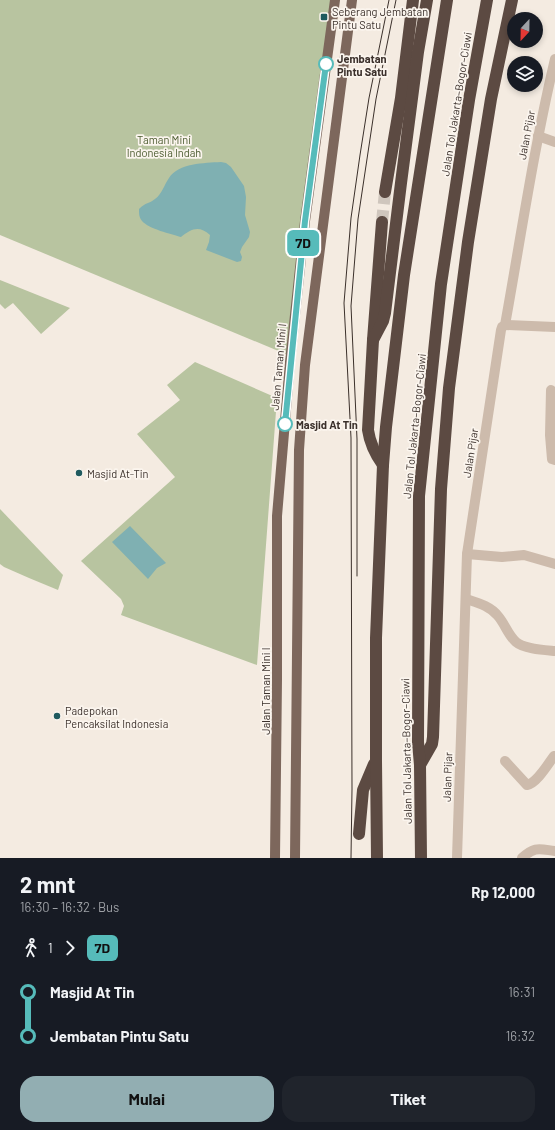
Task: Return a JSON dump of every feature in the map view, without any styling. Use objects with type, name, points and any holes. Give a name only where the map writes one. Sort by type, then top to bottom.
[{"type":"highway","points":[[385,192],[401,98],[413,0]]},
{"type":"highway","points":[[373,340],[383,321],[385,313],[400,183],[417,59],[427,0]]},
{"type":"highway","points":[[377,858],[376,638],[386,427],[404,275],[448,0]]},
{"type":"highway","name":"Jalan Tol Jakarta–Bogor–Ciawi","points":[[421,858],[420,766],[418,742],[419,496],[441,284],[469,100],[487,0]]},
{"type":"highway","points":[[420,766],[432,744],[433,737],[442,489],[449,388],[468,242],[491,99],[512,0]]},
{"type":"highway","points":[[382,222],[368,430],[370,442],[383,465]]},
{"type":"highway","points":[[359,834],[363,790],[376,761]]},
{"type":"main road","name":"Jalan Taman Mini I","points":[[275,858],[277,516],[290,362],[305,221],[335,0]]},
{"type":"main road","points":[[295,858],[299,450],[305,365],[352,0]]},
{"type":"street","name":"Jalan Pijar","points":[[457,858],[467,554],[501,330],[505,325],[538,136],[553,79],[555,59]]},
{"type":"street","points":[[538,136],[555,142]]},
{"type":"street","points":[[505,325],[555,327]]},
{"type":"street","points":[[551,390],[550,435],[552,459],[555,460]]},
{"type":"street","points":[[467,554],[502,557],[524,556],[555,564]]},
{"type":"street","points":[[466,599],[485,605],[498,616],[517,642],[533,648],[555,651]]},
{"type":"street","points":[[505,761],[527,785],[529,785],[534,782],[555,754]]},
{"type":"street","points":[[522,858],[529,852],[537,849],[555,851]]},
{"type":"green space","name":"Taman Mini Indonesia Indah","points":[[0,0],[331,0],[288,355],[0,235]]},
{"type":"green space","points":[[0,280],[70,308],[41,334],[13,303],[5,309],[0,304]]},
{"type":"green space","points":[[195,362],[277,398],[257,665],[121,615],[124,606],[121,599],[81,561],[175,477],[137,434],[180,400],[167,385]]},
{"type":"green space","points":[[0,509],[63,575],[58,590],[0,564]]},
{"type":"water","points":[[221,162],[226,163],[231,167],[244,186],[246,197],[245,215],[250,232],[249,237],[240,252],[242,257],[241,261],[237,262],[206,250],[210,235],[202,230],[192,230],[181,237],[160,231],[145,224],[139,215],[139,209],[157,197],[169,178],[179,169],[192,165]]},
{"type":"water","points":[[130,526],[166,563],[157,568],[148,579],[112,542]]},
{"type":"tunnel","points":[[382,222],[385,192]]},
{"type":"tram line","points":[[351,858],[351,438],[344,303],[351,218],[360,155],[369,98],[389,0]]},
{"type":"tram line","points":[[357,576],[357,439],[351,306],[358,219],[376,99],[396,0]]},
{"type":"bus line","name":"7D","points":[[285,424],[305,221],[326,64]]},
{"type":"place","name":"Seberang Jembatan Pintu Satu","points":[[324,17]]},
{"type":"place","name":"Jembatan Pintu Satu","points":[[326,64]]},
{"type":"place","name":"Masjid At Tin","points":[[285,424]]},
{"type":"place","name":"Masjid At-Tin","points":[[79,473]]},
{"type":"place","name":"Padepokan Pencaksilat Indonesia","points":[[57,716]]}]
